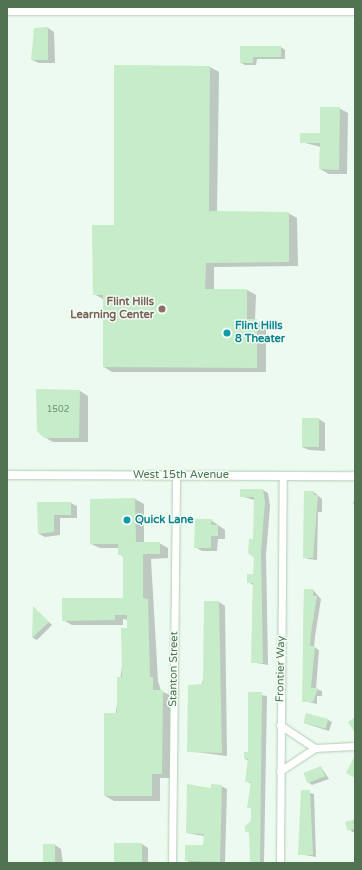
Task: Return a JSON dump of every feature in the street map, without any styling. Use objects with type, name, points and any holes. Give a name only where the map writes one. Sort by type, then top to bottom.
[{"type":"street","points":[[7,11],[306,9],[355,11]]},
{"type":"street","name":"West 15th Avenue","points":[[7,475],[355,476]]},
{"type":"street","name":"Stanton Street","points":[[172,863],[176,475]]},
{"type":"street","name":"Frontier Way","points":[[280,863],[283,476]]},
{"type":"street","points":[[280,725],[315,748]]},
{"type":"street","points":[[280,771],[315,748],[355,746]]},
{"type":"building","points":[[48,27],[48,60],[31,60],[34,28]]},
{"type":"building","points":[[240,46],[281,46],[281,57],[253,57],[253,63],[240,63]]},
{"type":"building","points":[[114,65],[210,66],[209,211],[289,212],[289,262],[206,263],[205,289],[247,289],[247,319],[257,319],[257,368],[103,367],[103,295],[93,295],[92,225],[114,225]]},
{"type":"building","points":[[320,107],[340,107],[339,170],[319,169],[320,143],[300,143],[300,133],[320,133]]},
{"type":"building","points":[[36,389],[80,390],[79,438],[44,438],[37,431]]},
{"type":"building","points":[[302,418],[319,418],[319,447],[302,447]]},
{"type":"building","points":[[240,489],[263,489],[265,502],[261,552],[263,663],[251,663],[253,583],[247,583],[247,574],[253,574],[254,558],[248,553],[249,539],[253,539],[254,497],[240,497]]},
{"type":"building","points":[[304,491],[314,491],[314,495],[318,495],[313,558],[303,558]]},
{"type":"building","points":[[135,498],[136,542],[160,542],[160,554],[143,554],[143,598],[148,599],[150,677],[153,677],[153,690],[163,690],[162,774],[152,774],[152,796],[104,796],[104,713],[117,713],[117,677],[122,677],[121,628],[127,628],[127,615],[115,615],[115,620],[62,621],[62,598],[123,598],[123,555],[118,555],[118,544],[90,544],[90,499]]},
{"type":"building","points":[[37,502],[71,502],[71,515],[54,515],[54,532],[38,534]]},
{"type":"building","points":[[195,519],[212,519],[211,525],[218,525],[218,536],[211,536],[211,548],[194,548]]},
{"type":"building","points":[[304,589],[313,589],[313,596],[317,596],[310,646],[315,646],[311,688],[318,688],[313,702],[302,702]]},
{"type":"building","points":[[204,601],[219,601],[222,753],[187,752],[188,685],[203,684]]},
{"type":"building","points":[[33,606],[49,622],[32,638]]},
{"type":"building","points":[[248,692],[262,692],[260,863],[250,863],[249,832],[245,832],[245,826],[251,821],[251,808],[247,808],[251,782],[245,782],[248,759],[244,759],[244,752],[248,752]]},
{"type":"building","points":[[306,713],[328,719],[326,729],[303,723]]},
{"type":"building","points":[[355,717],[355,733],[348,722]]},
{"type":"building","points":[[355,755],[355,778],[346,773]]},
{"type":"building","points":[[321,766],[325,776],[308,783],[303,773]]},
{"type":"building","points":[[187,784],[211,788],[211,784],[222,785],[220,862],[185,861],[185,845],[203,845],[204,834],[186,833]]},
{"type":"building","points":[[301,790],[310,790],[313,855],[298,855]]},
{"type":"building","points":[[353,820],[355,829],[347,831],[345,822]]},
{"type":"building","points":[[114,843],[142,843],[142,863],[114,863]]},
{"type":"building","points":[[43,844],[55,844],[55,863],[43,863]]},
{"type":"place","name":"Flint Hills Learning Center","points":[[162,309]]},
{"type":"place","name":"Flint Hills 8 Theater","points":[[227,333]]},
{"type":"place","name":"Quick Lane","points":[[127,520]]}]
